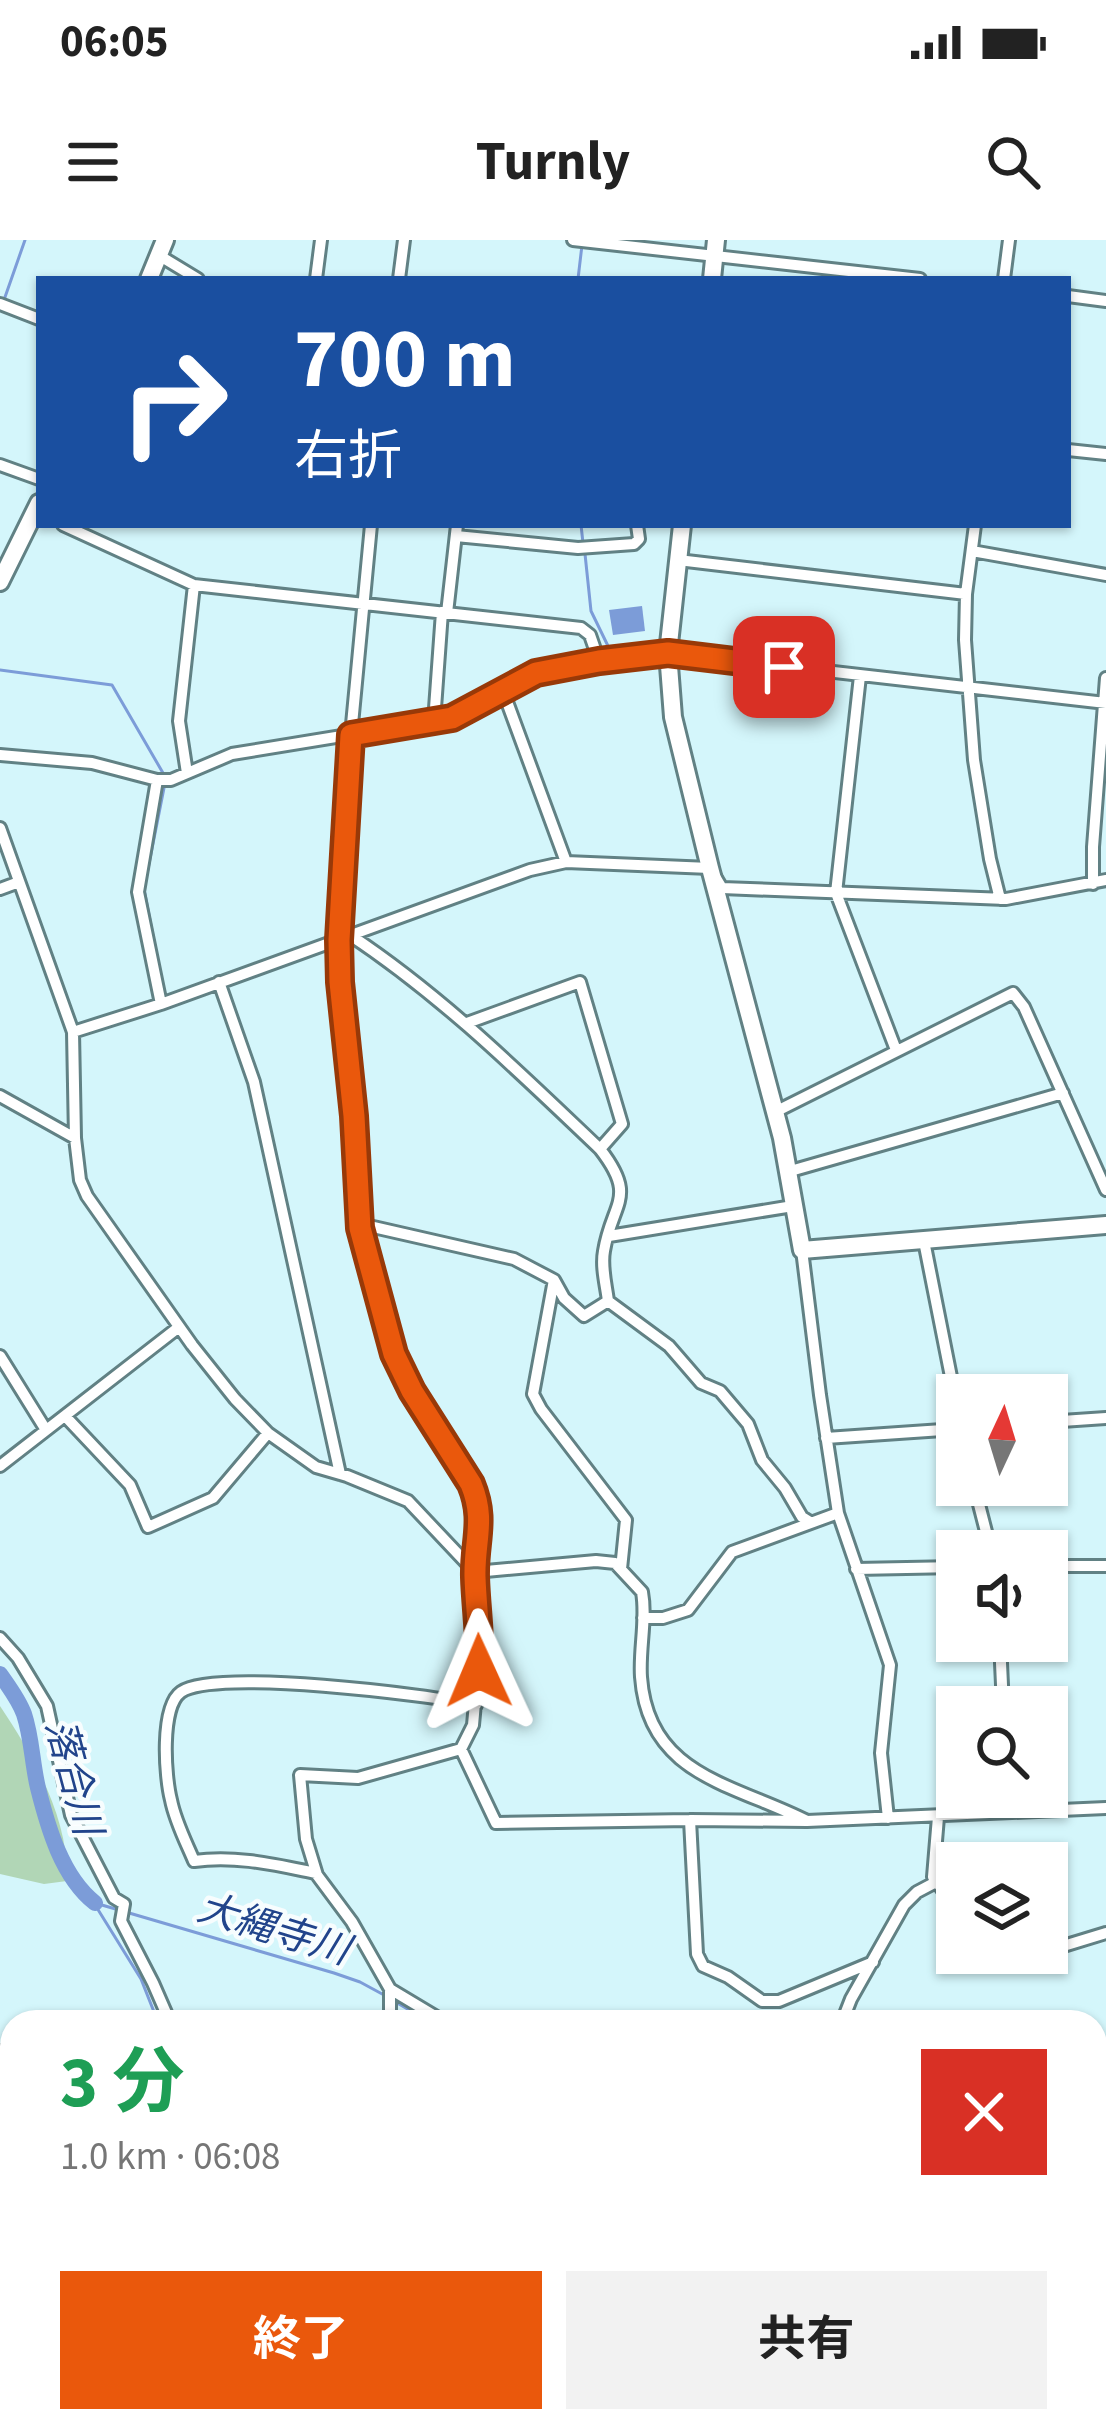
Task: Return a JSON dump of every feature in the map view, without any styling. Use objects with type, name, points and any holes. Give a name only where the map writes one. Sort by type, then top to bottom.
[{"type":"street","points":[[316,276],[321,240]]},
{"type":"street","points":[[399,276],[404,240]]},
{"type":"street","points":[[573,240],[716,248],[900,276]]},
{"type":"street","points":[[1004,276],[1009,240]]},
{"type":"street","points":[[150,276],[162,248],[194,276]]},
{"type":"street","points":[[1071,296],[1106,301]]},
{"type":"street","points":[[0,304],[36,318]]},
{"type":"street","points":[[1071,450],[1106,454]]},
{"type":"street","points":[[0,465],[36,478]]},
{"type":"street","points":[[0,582],[36,514]]},
{"type":"street","points":[[70,528],[194,585],[581,628],[590,635],[599,661]]},
{"type":"street","points":[[371,528],[351,735],[340,982],[360,1228],[394,1354],[471,1484],[480,1514],[475,1572],[481,1637],[476,1705],[473,1725],[461,1749],[358,1778],[300,1775],[306,1839],[316,1873],[352,1922],[390,1995],[390,2010]]},
{"type":"street","points":[[434,722],[457,530],[578,548],[634,544],[639,538],[637,528]]},
{"type":"street","points":[[682,528],[668,653],[673,717],[776,1112],[802,1250],[838,1513],[890,1665],[881,1753],[888,1818]]},
{"type":"street","points":[[975,528],[965,640],[974,760],[1000,899]]},
{"type":"street","points":[[973,551],[1106,575]]},
{"type":"street","points":[[677,560],[966,594]]},
{"type":"street","points":[[187,773],[179,721],[194,585]]},
{"type":"street","points":[[0,755],[92,763],[171,780],[232,754],[452,718],[536,673],[668,653],[1104,703]]},
{"type":"street","points":[[860,676],[836,893],[896,1050]]},
{"type":"street","points":[[710,868],[722,888],[1000,899],[1100,882],[1106,678]]},
{"type":"street","points":[[503,691],[566,862]]},
{"type":"street","points":[[157,780],[138,892],[161,1004]]},
{"type":"street","points":[[0,828],[73,1032],[80,1180],[179,1327],[235,1399],[268,1433],[316,1467],[414,1505],[475,1572],[615,1563],[642,1592],[643,1693],[665,1747],[683,1764],[807,1821]]},
{"type":"street","points":[[73,1032],[530,870],[566,862],[710,868]]},
{"type":"street","points":[[0,889],[19,882]]},
{"type":"street","points":[[344,938],[397,966],[467,1023],[600,1149],[617,1171],[621,1186],[604,1250],[608,1300],[669,1346],[701,1383],[720,1391],[748,1424],[762,1460],[802,1517],[811,1522]]},
{"type":"street","points":[[219,982],[254,1082],[340,1474]]},
{"type":"street","points":[[467,1023],[580,982],[622,1124],[600,1149]]},
{"type":"street","points":[[776,1112],[1013,993],[1024,1007],[1106,1190]]},
{"type":"street","points":[[788,1172],[1063,1093]]},
{"type":"street","points":[[0,1096],[75,1138]]},
{"type":"street","points":[[609,1236],[793,1206]]},
{"type":"street","points":[[802,1250],[1106,1225]]},
{"type":"street","points":[[360,1228],[369,1226],[514,1259],[554,1280],[564,1298],[584,1316],[608,1300]]},
{"type":"street","points":[[924,1241],[950,1374]]},
{"type":"street","points":[[554,1280],[533,1394],[626,1520],[622,1569]]},
{"type":"street","points":[[0,1466],[179,1327]]},
{"type":"street","points":[[0,1357],[46,1430]]},
{"type":"street","points":[[65,1416],[130,1486],[148,1527],[213,1498],[268,1433]]},
{"type":"street","points":[[1068,1421],[1106,1418]]},
{"type":"street","points":[[826,1438],[936,1430]]},
{"type":"street","points":[[643,1618],[688,1610],[732,1552],[838,1513]]},
{"type":"street","points":[[1068,1566],[1106,1565]]},
{"type":"street","points":[[856,1569],[936,1568]]},
{"type":"street","points":[[0,1638],[47,1706],[71,1815],[114,1898],[124,1904],[121,1913],[165,2010]]},
{"type":"street","points":[[316,1873],[259,1862],[194,1861],[171,1802],[166,1763],[172,1703],[182,1691],[208,1683],[268,1684],[402,1692],[476,1705]]},
{"type":"street","points":[[461,1749],[496,1823],[936,1817]]},
{"type":"street","points":[[1068,1809],[1106,1808]]},
{"type":"street","points":[[846,2010],[904,1905],[936,1882],[938,1818]]},
{"type":"street","points":[[690,1820],[697,1954],[703,1966],[770,2002],[873,1962]]},
{"type":"street","points":[[1068,1945],[1106,1933]]},
{"type":"street","points":[[390,1995],[421,2010]]},
{"type":"green space","points":[[0,1706],[37,1767],[56,1811],[67,1881],[44,1884],[0,1874]]},
{"type":"water","points":[[642,606],[645,631],[613,635],[609,610]]},
{"type":"waterway","points":[[4,300],[25,240]]},
{"type":"waterway","points":[[578,276],[582,245]]},
{"type":"waterway","points":[[581,528],[583,543]]},
{"type":"waterway","points":[[585,554],[591,611],[608,646]]},
{"type":"waterway","points":[[0,670],[112,685],[163,773]]},
{"type":"waterway","points":[[163,988],[144,889],[164,788]]},
{"type":"waterway","name":"落合川","points":[[0,1674],[24,1714],[38,1788],[58,1851],[74,1880],[95,1903]]},
{"type":"waterway","name":"大縄寺川","points":[[95,1903],[334,1973],[384,1995]]},
{"type":"waterway","name":"落合川","points":[[97,1908],[141,1979],[153,2010]]},
{"type":"waterway","name":"大縄寺川","points":[[392,2000],[409,2010]]},
{"type":"route","points":[[479,1671],[478,1500],[394,1354],[360,1228],[339,940],[351,735],[452,718],[536,673],[648,653],[784,667]]}]
